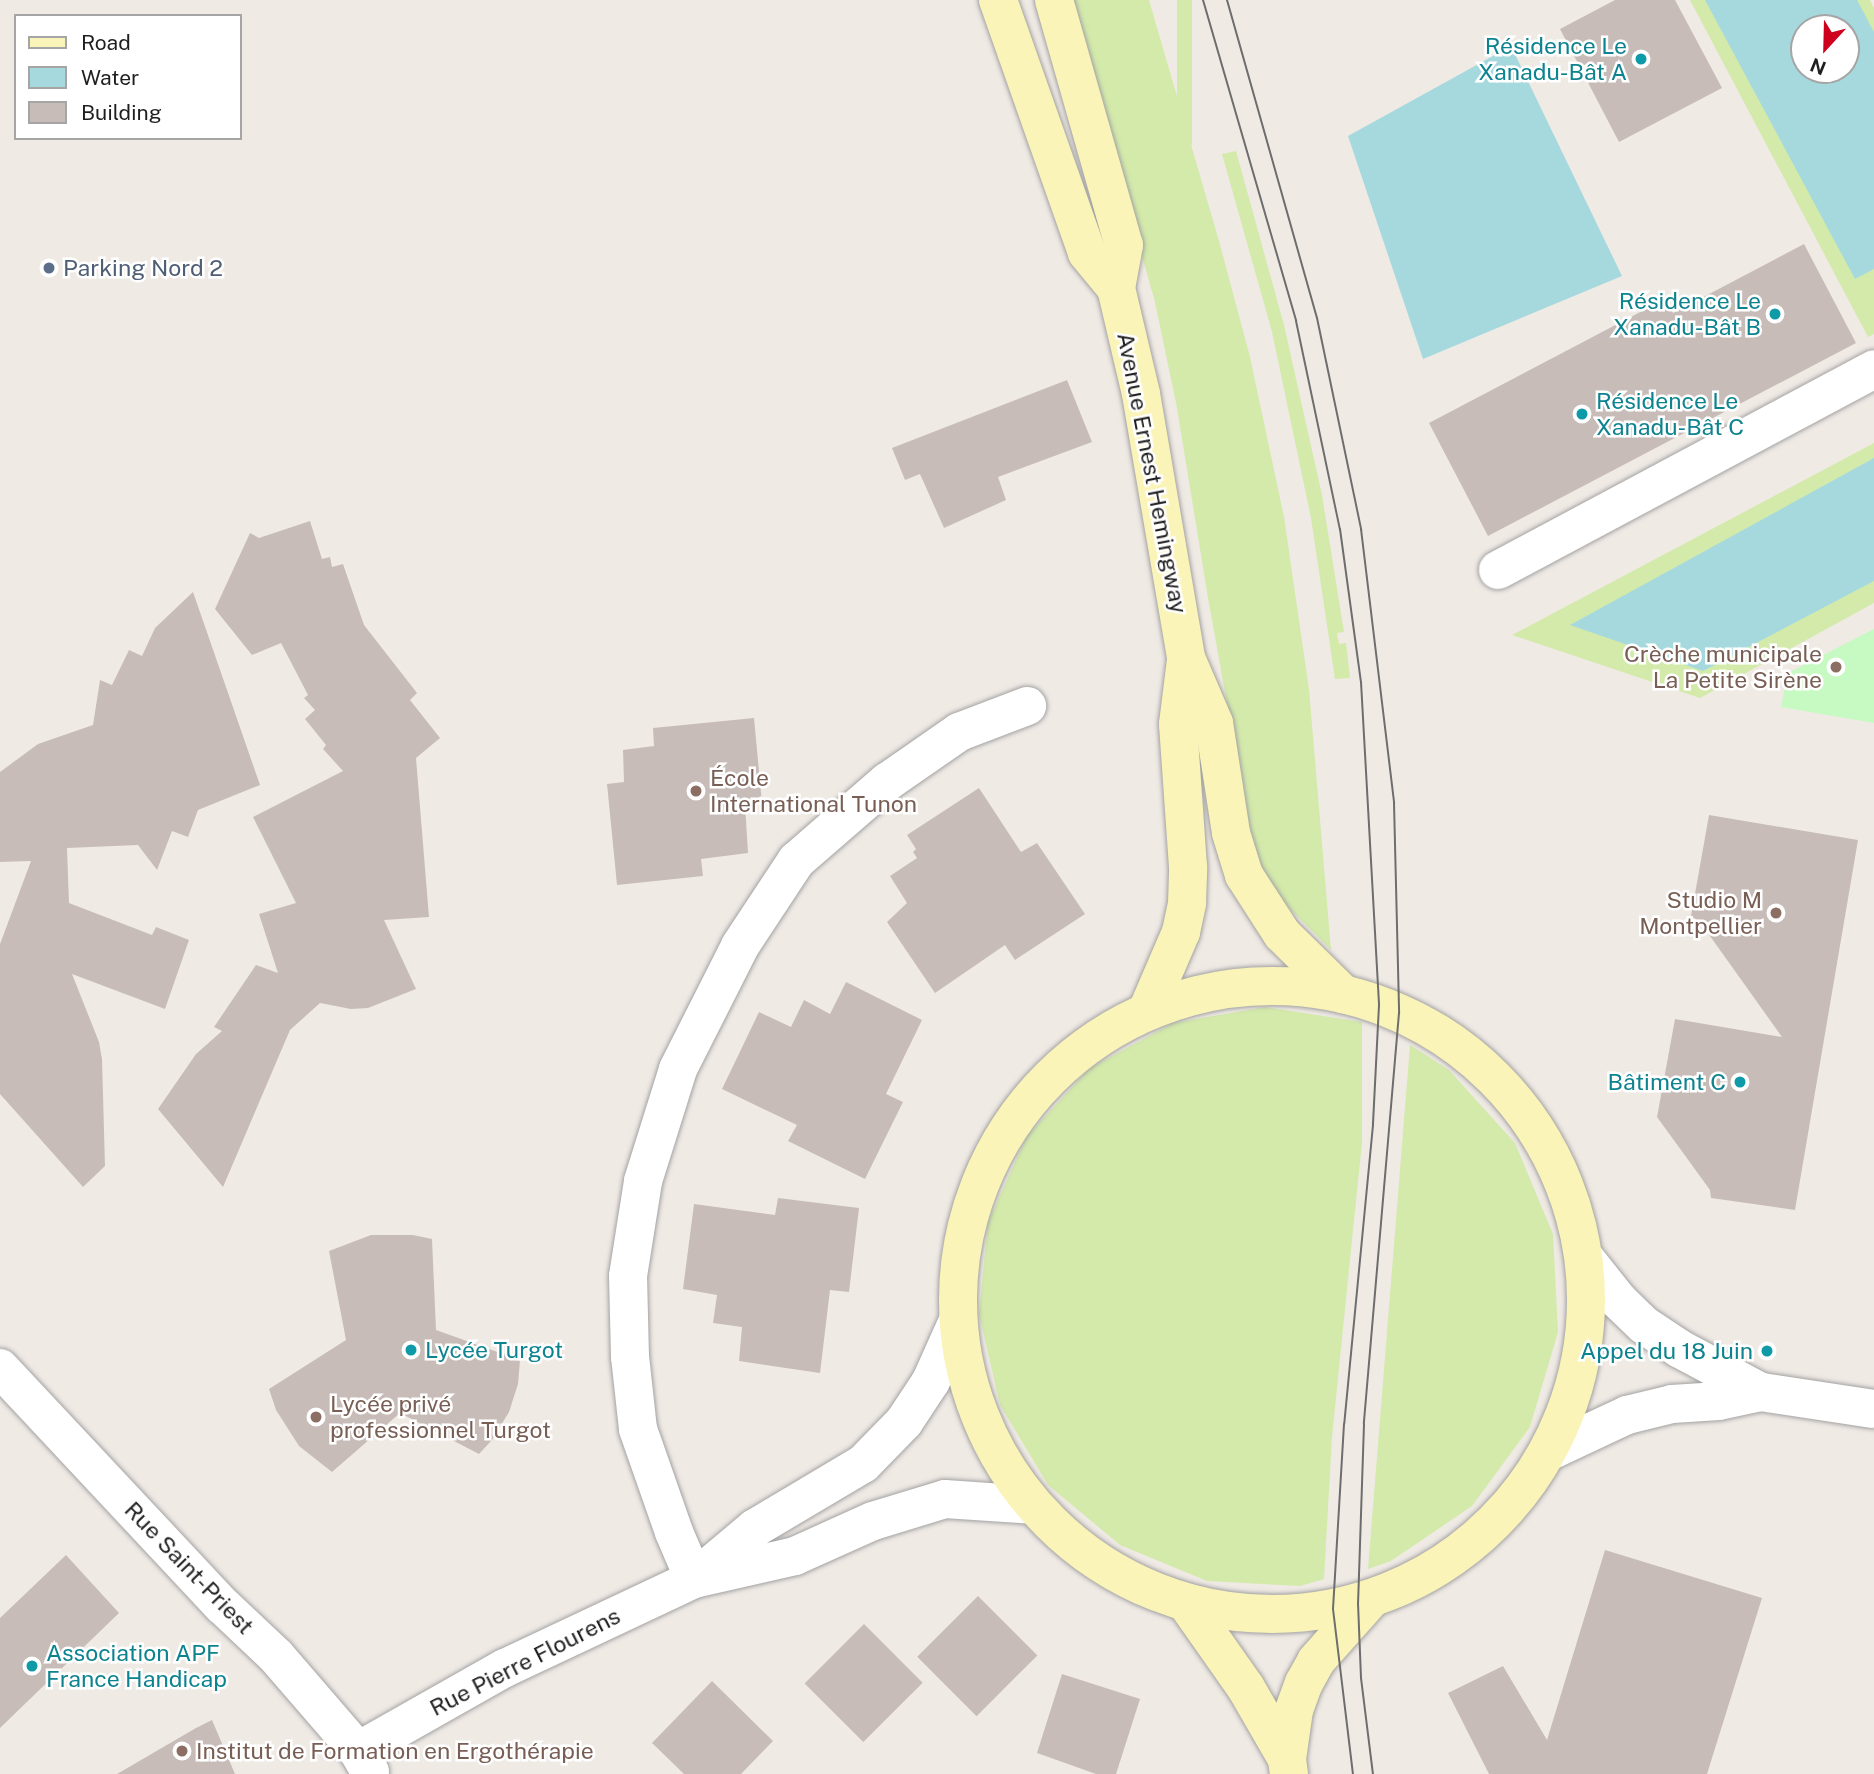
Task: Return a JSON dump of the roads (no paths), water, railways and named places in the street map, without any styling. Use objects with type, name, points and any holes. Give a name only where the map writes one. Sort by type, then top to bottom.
[{"type":"main road","name":"Avenue Ernest Hemingway","points":[[998,0],[1087,253],[1116,288]]},
{"type":"main road","name":"Avenue Ernest Hemingway","points":[[1054,0],[1124,245],[1116,288],[1141,394],[1186,658],[1214,723],[1231,833],[1244,875],[1282,934],[1343,994]]},
{"type":"main road","name":"Avenue Ernest Hemingway","points":[[1147,1010],[1181,932],[1187,903],[1188,867],[1178,724],[1186,658]]},
{"type":"main road","points":[[1277,986],[1343,994],[1399,1013],[1446,1039],[1488,1072],[1523,1111],[1551,1156],[1572,1205],[1584,1257],[1586,1324],[1574,1391],[1548,1452],[1524,1490],[1496,1523],[1462,1552],[1425,1576],[1371,1599],[1333,1609],[1284,1615],[1236,1613],[1187,1604],[1129,1581],[1077,1547],[1032,1504],[994,1449],[969,1388],[957,1323],[958,1268],[969,1213],[989,1161],[1017,1113],[1054,1072],[1098,1037],[1147,1010],[1211,992],[1277,986]]},
{"type":"main road","points":[[1288,1767],[1293,1710],[1304,1683],[1315,1661],[1371,1599]]},
{"type":"main road","points":[[1187,1604],[1246,1688],[1288,1767]]},
{"type":"street","points":[[1498,570],[1874,369]]},
{"type":"street","points":[[694,1579],[674,1532],[638,1429],[631,1357],[628,1276],[643,1181],[678,1069],[740,946],[796,861],[887,782],[959,732],[1027,706]]},
{"type":"street","points":[[1584,1257],[1619,1301],[1644,1325],[1680,1349],[1761,1392],[1874,1409]]},
{"type":"street","name":"Rue Pierre Flourens","points":[[694,1579],[755,1528],[863,1464],[904,1422],[930,1381],[957,1323]]},
{"type":"street","name":"Rue Saint-Priest","points":[[0,1368],[223,1606],[276,1656],[364,1763]]},
{"type":"street","points":[[1548,1452],[1627,1415],[1672,1404],[1718,1401],[1761,1392]]},
{"type":"street","name":"Rue Pierre Flourens","points":[[364,1763],[505,1668],[694,1579],[795,1556],[873,1521],[945,1499],[1032,1504]]},
{"type":"water","points":[[1705,0],[1857,0],[1874,32],[1874,269],[1855,279]]},
{"type":"water","points":[[1511,46],[1622,276],[1423,359],[1348,136]]},
{"type":"water","points":[[1874,458],[1874,581],[1703,671],[1570,625]]},
{"type":"tram line","points":[[1203,0],[1296,321],[1340,529],[1361,682],[1379,1005],[1373,1125],[1344,1424],[1333,1609],[1353,1774]]},
{"type":"tram line","points":[[1227,0],[1317,318],[1361,529],[1394,803],[1399,1013],[1364,1424],[1358,1603],[1361,1678],[1373,1774]]},
{"type":"place","name":"Résidence Le Xanadu-Bât A","points":[[1641,59]]},
{"type":"place","name":"Parking Nord 2","points":[[49,268]]},
{"type":"place","name":"Résidence Le Xanadu-Bât B","points":[[1775,314]]},
{"type":"place","name":"Résidence Le Xanadu-Bât C","points":[[1582,414]]},
{"type":"place","name":"Crèche municipale La Petite Sirène","points":[[1836,667]]},
{"type":"place","name":"École International Tunon","points":[[696,791]]},
{"type":"place","name":"Studio M Montpellier","points":[[1776,913]]},
{"type":"place","name":"Bâtiment C","points":[[1740,1082]]},
{"type":"place","name":"Lycée Turgot","points":[[411,1350]]},
{"type":"place","name":"Appel du 18 Juin","points":[[1767,1351]]},
{"type":"place","name":"Lycée privé professionnel Turgot","points":[[316,1417]]},
{"type":"place","name":"Association APF France Handicap","points":[[32,1666]]},
{"type":"place","name":"Institut de Formation en Ergothérapie","points":[[182,1751]]}]
